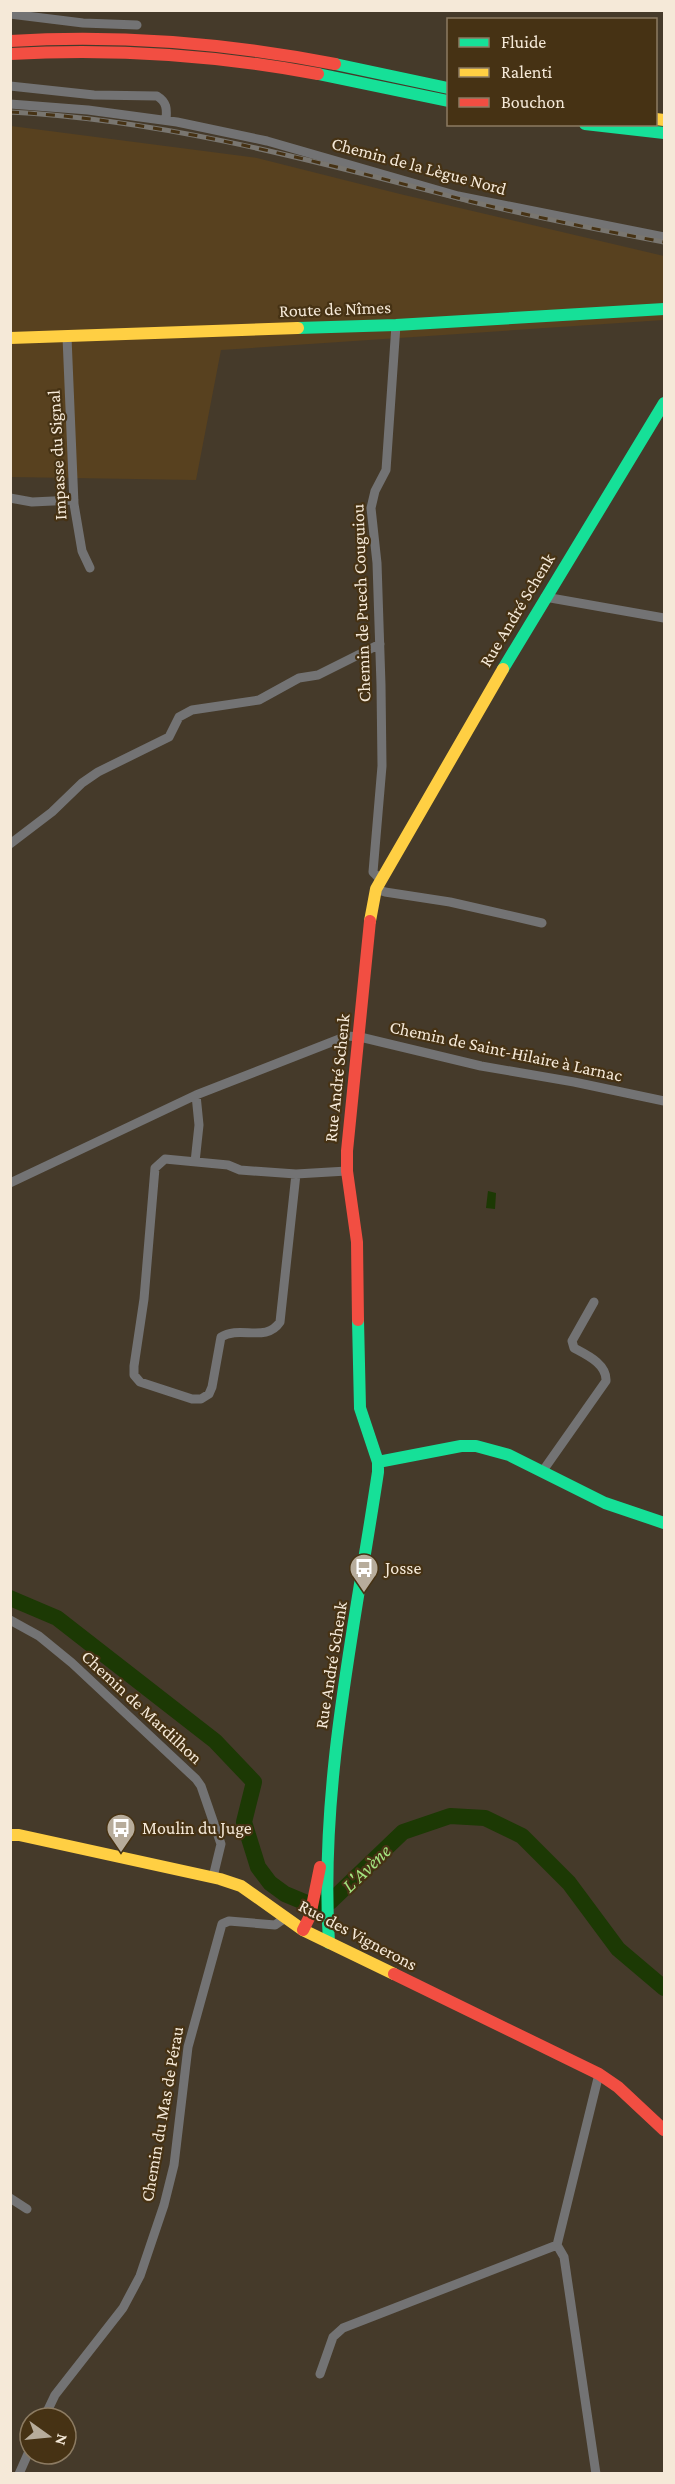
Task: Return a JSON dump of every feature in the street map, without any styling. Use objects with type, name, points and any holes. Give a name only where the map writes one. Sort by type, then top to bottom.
[{"type":"main road","points":[[10,41],[105,37],[214,44],[306,59],[447,88]]},
{"type":"main road","points":[[10,54],[164,52],[268,65],[447,101]]},
{"type":"main road","points":[[603,126],[664,133]]},
{"type":"main road","name":"Route de Nîmes","points":[[10,338],[396,325],[663,310]]},
{"type":"main road","name":"Rue André Schenk","points":[[303,1930],[320,1888],[338,1740],[378,1462],[360,1408],[357,1242],[347,1171],[370,914],[379,884],[545,597],[664,403]]},
{"type":"main road","points":[[378,1462],[461,1446],[476,1446],[509,1455],[604,1503],[664,1523]]},
{"type":"main road","name":"Rue des Vignerons","points":[[10,1835],[213,1877],[241,1886],[303,1930],[599,2074],[618,2087],[664,2130]]},
{"type":"main road","name":"Rue André Schenk","points":[[320,1888],[329,1943]]},
{"type":"street","points":[[10,15],[83,23],[137,25]]},
{"type":"street","points":[[10,86],[94,95],[157,96],[163,100],[167,108],[166,120]]},
{"type":"street","name":"Chemin de la Lègue Nord","points":[[10,104],[166,120],[267,141],[458,196],[664,237]]},
{"type":"street","name":"Chemin de Puech Couguiou","points":[[379,884],[373,872],[382,766],[380,644],[371,508],[375,491],[386,470],[396,325]]},
{"type":"street","name":"Impasse du Signal","points":[[67,337],[74,500],[82,551],[90,568]]},
{"type":"street","points":[[10,498],[32,502],[74,500]]},
{"type":"street","points":[[545,597],[664,618]]},
{"type":"street","points":[[10,844],[52,812],[82,783],[98,772],[169,737],[179,717],[192,710],[259,700],[299,678],[318,675],[380,644]]},
{"type":"street","points":[[379,884],[385,892],[450,902],[542,923]]},
{"type":"street","name":"Chemin de Saint-Hilaire à Larnac","points":[[10,1183],[196,1095],[347,1036],[360,1037],[481,1066],[664,1101]]},
{"type":"street","points":[[195,1161],[199,1125],[196,1095]]},
{"type":"street","points":[[296,1174],[280,1322],[275,1330],[268,1333],[228,1332],[221,1337],[212,1387],[209,1394],[201,1399],[192,1399],[140,1382],[134,1375],[144,1299],[155,1168],[165,1159],[228,1165],[240,1170],[296,1174],[347,1171]]},
{"type":"street","points":[[542,1472],[606,1381],[607,1374],[602,1367],[592,1358],[574,1348],[572,1341],[594,1302]]},
{"type":"street","name":"Chemin de Mardilhon","points":[[10,1620],[39,1636],[72,1663],[196,1779],[201,1786],[221,1844],[213,1877]]},
{"type":"street","name":"Chemin du Mas de Pérau","points":[[50,2406],[55,2395],[123,2308],[140,2276],[164,2205],[174,2165],[188,2047],[222,1924],[229,1921],[275,1924],[285,1918]]},
{"type":"street","points":[[596,2474],[564,2257],[557,2245],[599,2074]]},
{"type":"street","points":[[10,2198],[27,2209]]},
{"type":"street","points":[[321,2374],[333,2337],[343,2328],[557,2245]]},
{"type":"shaded area","points":[[11,126],[257,158],[664,256],[664,320],[221,350],[196,480],[11,477]]},
{"type":"shaded area","points":[[488,1191],[496,1193],[495,1209],[486,1208]]},
{"type":"waterway","name":"L'Avène","points":[[10,1598],[57,1618],[215,1741],[254,1782],[244,1822],[258,1867],[270,1883],[285,1894],[309,1904],[330,1902],[403,1832],[450,1816],[485,1818],[522,1836],[569,1883],[618,1949],[664,1988]]},
{"type":"railway","points":[[10,112],[69,117],[184,133],[299,158],[469,201],[664,242]]},
{"type":"traffic: fast","points":[[335,64],[447,88]]},
{"type":"traffic: fast","points":[[318,74],[447,101]]},
{"type":"traffic: fast","points":[[603,126],[664,133]]},
{"type":"traffic: fast","points":[[298,328],[396,325],[664,309]]},
{"type":"traffic: fast","points":[[503,669],[664,403]]},
{"type":"traffic: fast","points":[[329,1943],[327,1884],[334,1766],[341,1707],[378,1472],[378,1462],[360,1408],[358,1320]]},
{"type":"traffic: fast","points":[[378,1462],[461,1446],[476,1446],[509,1455],[605,1503],[664,1523]]},
{"type":"traffic: slow","points":[[657,119],[664,120]]},
{"type":"traffic: slow","points":[[10,338],[298,328]]},
{"type":"traffic: slow","points":[[370,921],[376,889],[503,669]]},
{"type":"traffic: slow","points":[[10,1835],[19,1835],[220,1879],[241,1886],[303,1930],[394,1974]]},
{"type":"traffic: jam","points":[[10,41],[92,39],[173,42],[254,51],[335,64]]},
{"type":"traffic: jam","points":[[10,54],[88,52],[165,55],[241,62],[318,74]]},
{"type":"traffic: jam","points":[[358,1320],[357,1242],[347,1171],[347,1151],[370,921]]},
{"type":"traffic: jam","points":[[303,1930],[310,1916],[320,1867]]},
{"type":"traffic: jam","points":[[394,1974],[599,2074],[618,2087],[664,2130]]},
{"type":"place","name":"Josse","points":[[364,1594]]},
{"type":"place","name":"Moulin du Juge","points":[[121,1854]]}]
